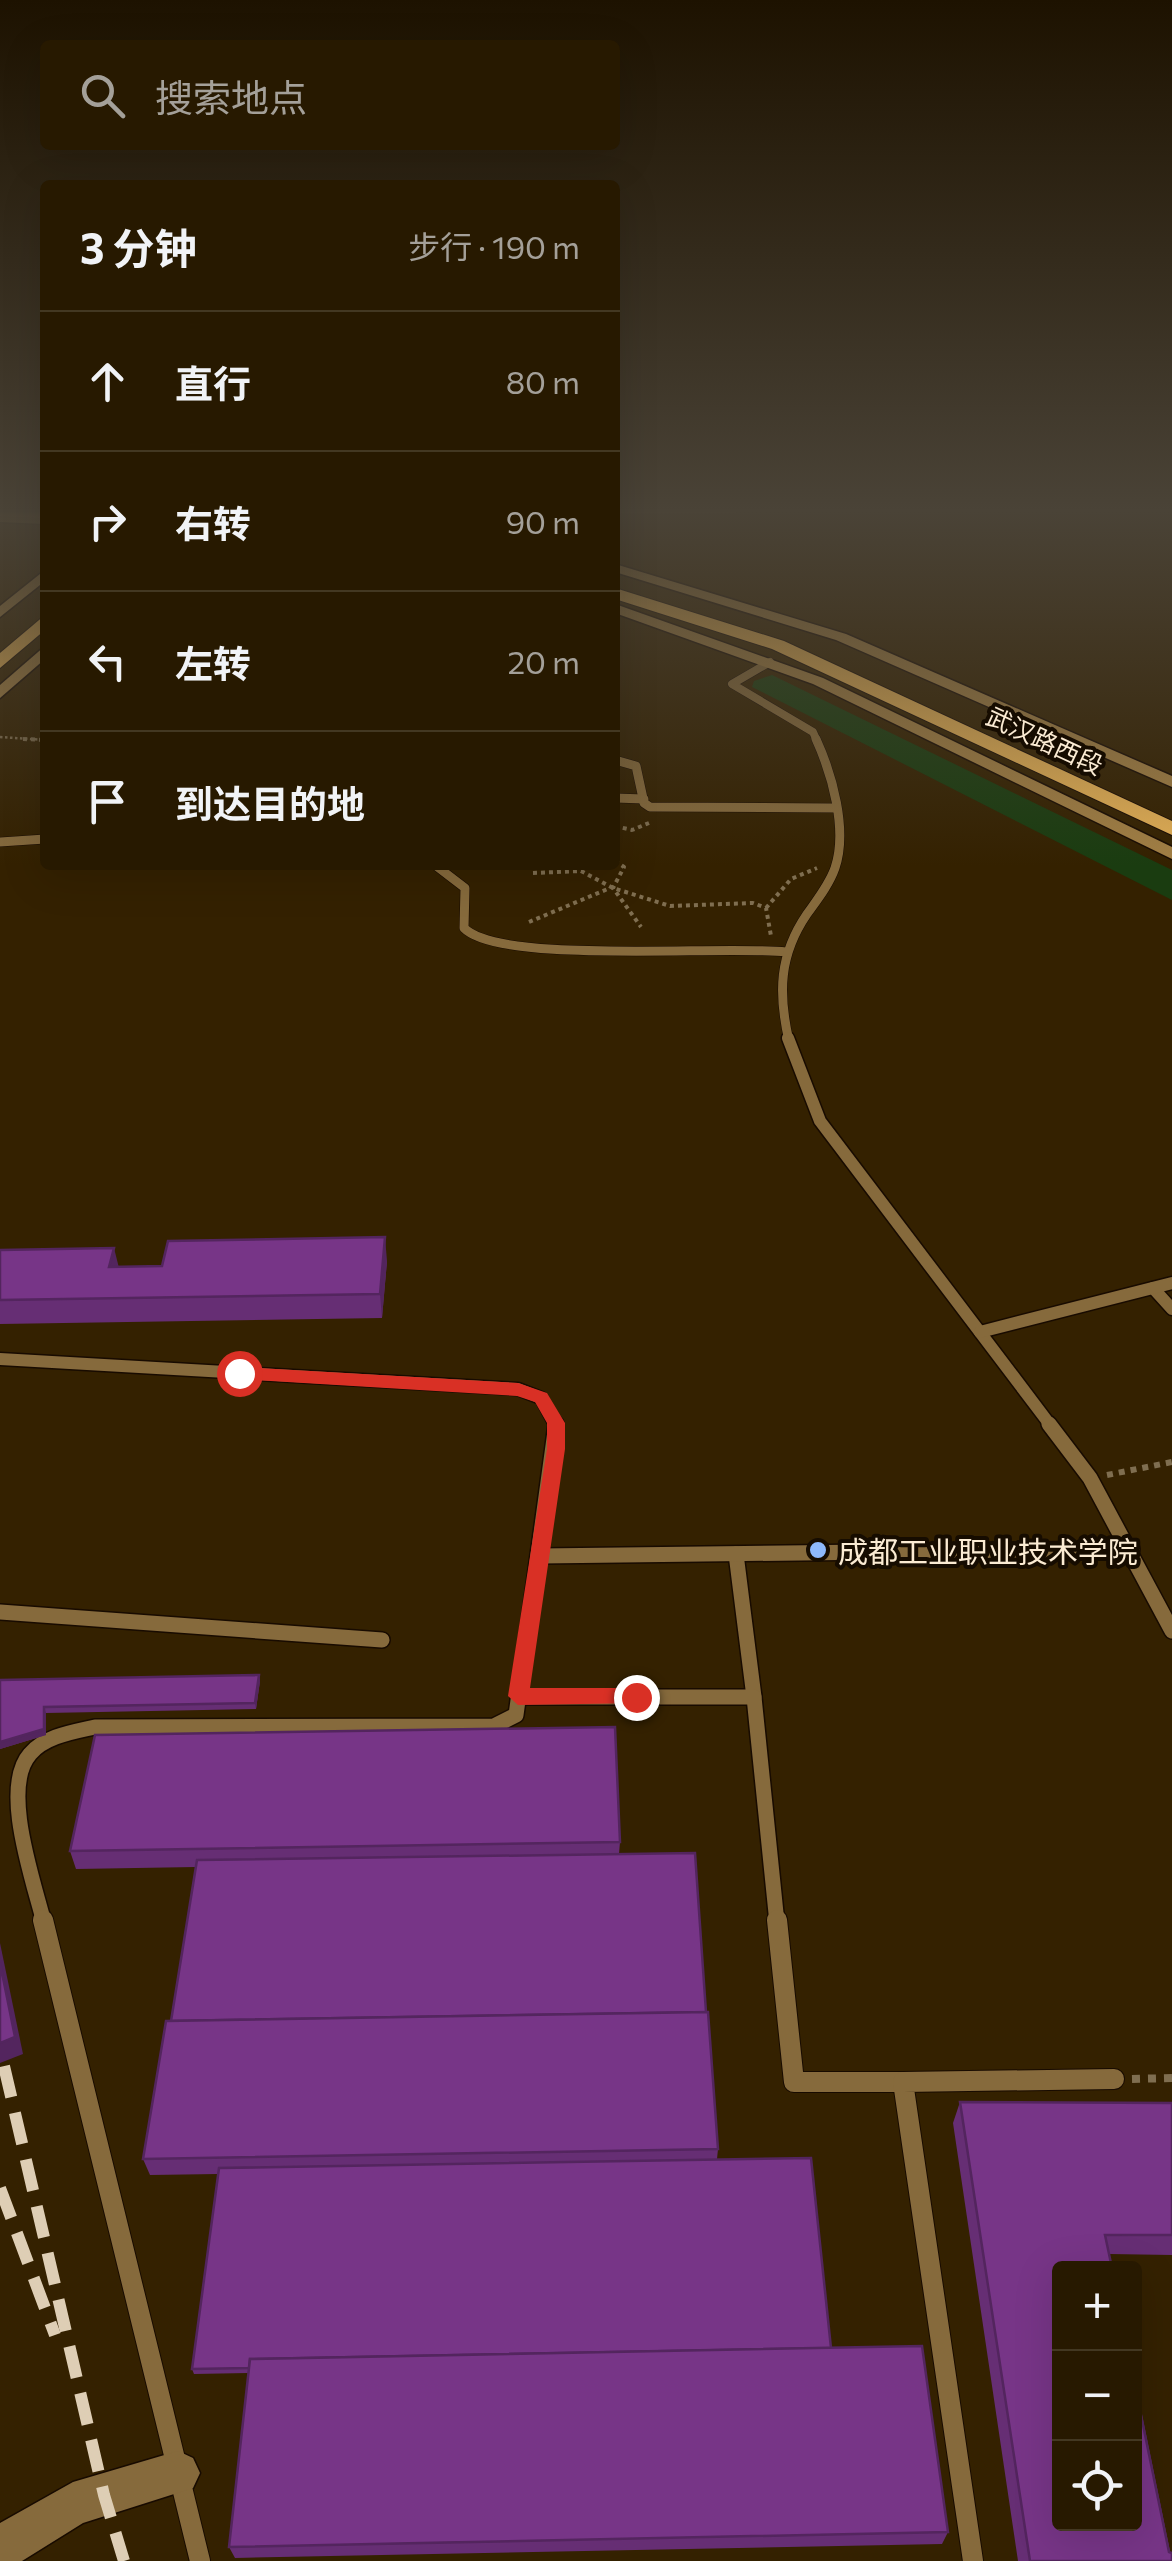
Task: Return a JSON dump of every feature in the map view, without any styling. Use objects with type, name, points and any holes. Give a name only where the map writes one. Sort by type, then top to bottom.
[{"type":"highway","points":[[0,663],[38,627]]},
{"type":"highway","name":"武汉路西段","points":[[720,627],[778,645],[1172,828]]},
{"type":"highway","name":"武汉路西段","points":[[754,627],[908,686],[1172,810]]},
{"type":"main road","points":[[668,627],[818,681],[1172,854]]},
{"type":"main road","points":[[807,627],[841,637],[1172,782]]},
{"type":"main road","points":[[0,693],[40,656]]},
{"type":"street","points":[[0,2549],[74,2504],[178,2473]]},
{"type":"lane","points":[[770,662],[732,684],[813,732],[840,842],[836,865],[786,952],[784,1005],[801,1086],[820,1121],[1090,1478],[1132,1548],[1172,1631]]},
{"type":"lane","points":[[620,761],[636,766],[650,807],[834,808]]},
{"type":"lane","points":[[620,798],[644,798]]},
{"type":"lane","points":[[0,842],[40,839]]},
{"type":"lane","points":[[441,870],[465,888],[461,922],[467,933],[501,946],[751,948],[786,952]]},
{"type":"lane","points":[[980,1332],[1172,1283]]},
{"type":"lane","points":[[1152,1288],[1172,1309]]},
{"type":"lane","points":[[0,1360],[518,1390],[541,1398],[556,1423],[556,1449],[516,1715],[494,1726],[95,1727],[57,1735],[29,1751],[15,1777],[18,1816],[200,2561]]},
{"type":"lane","points":[[540,1556],[1132,1548]]},
{"type":"lane","points":[[736,1554],[794,2082],[1114,2079]]},
{"type":"lane","points":[[0,1612],[382,1640]]},
{"type":"lane","points":[[518,1696],[754,1697]]},
{"type":"lane","points":[[903,2082],[972,2561]]},
{"type":"path","points":[[0,737],[40,740]]},
{"type":"path","points":[[620,827],[641,829],[658,808]]},
{"type":"path","points":[[613,888],[624,868],[620,865]]},
{"type":"path","points":[[766,908],[792,879],[811,868],[836,865]]},
{"type":"path","points":[[533,873],[581,871],[613,888],[670,906],[732,901],[766,908]]},
{"type":"path","points":[[529,922],[550,917],[589,891],[613,888]]},
{"type":"path","points":[[613,888],[641,927]]},
{"type":"path","points":[[766,908],[772,939],[786,952]]},
{"type":"path","points":[[1090,1478],[1172,1462]]},
{"type":"path","points":[[1114,2079],[1172,2078]]},
{"type":"green space","points":[[772,675],[1172,870],[1172,900],[752,687],[754,681]]},
{"type":"building","points":[[385,1237],[380,1294],[0,1300],[0,1250],[114,1248],[109,1267],[162,1266],[168,1241]]},
{"type":"building","points":[[259,1675],[255,1703],[44,1707],[44,1729],[0,1742],[0,1680]]},
{"type":"building","points":[[615,1727],[620,1842],[70,1851],[95,1735]]},
{"type":"building","points":[[695,1853],[706,2012],[171,2021],[197,1860]]},
{"type":"building","points":[[0,1963],[15,2037],[0,2043]]},
{"type":"building","points":[[708,2012],[718,2149],[143,2159],[166,2021]]},
{"type":"building","points":[[960,2102],[1172,2103],[1172,2235],[1105,2235],[1111,2261],[1052,2261],[1052,2531],[1142,2531],[1142,2420],[1172,2561],[1030,2561]]},
{"type":"building","points":[[811,2158],[831,2348],[250,2359],[249,2368],[192,2369],[219,2168]]},
{"type":"building","points":[[922,2346],[948,2532],[229,2547],[250,2359]]},
{"type":"railway","points":[[4,2066],[104,2495],[124,2561]]},
{"type":"railway","points":[[0,2188],[55,2335]]},
{"type":"place","name":"成都工业职业技术学院","points":[[818,1550]]},
{"type":"route","points":[[239,1373],[518,1390],[541,1398],[556,1423],[556,1449],[518,1696],[636,1697]]}]
